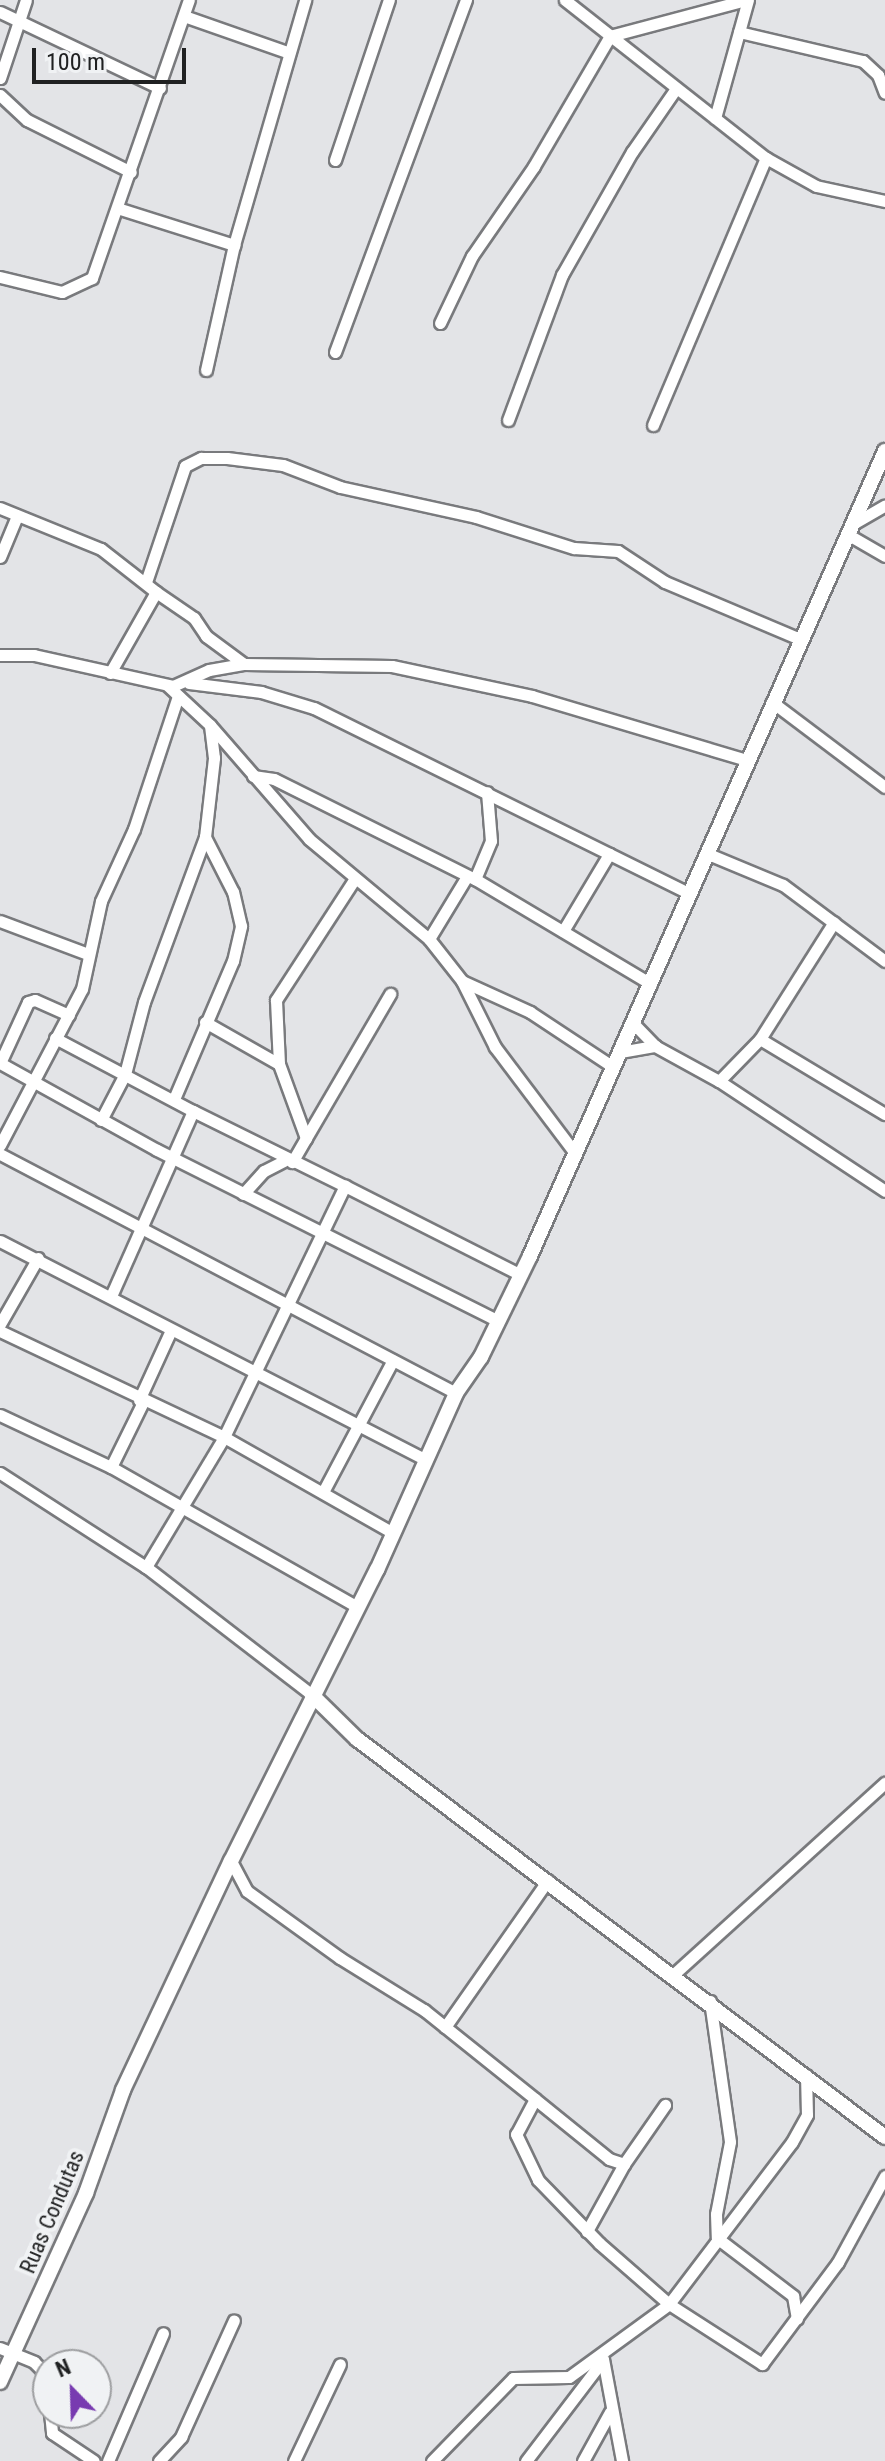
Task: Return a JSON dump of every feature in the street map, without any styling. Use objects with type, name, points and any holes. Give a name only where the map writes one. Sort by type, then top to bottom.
[{"type":"street","points":[[0,78],[26,0]]},
{"type":"street","points":[[0,277],[50,291],[85,285],[98,267],[189,0]]},
{"type":"street","points":[[206,370],[234,245],[287,52],[305,0]]},
{"type":"street","points":[[335,160],[389,0]]},
{"type":"street","points":[[335,352],[466,0]]},
{"type":"street","points":[[565,0],[675,90],[766,158],[816,186],[885,201]]},
{"type":"street","points":[[440,323],[467,266],[534,166],[610,36],[746,0],[715,118]]},
{"type":"street","points":[[0,12],[21,19],[160,88]]},
{"type":"street","points":[[184,16],[287,52]]},
{"type":"street","points":[[739,32],[863,61],[878,75],[885,93]]},
{"type":"street","points":[[508,420],[562,275],[632,152],[675,90]]},
{"type":"street","points":[[0,95],[27,120],[131,172]]},
{"type":"street","points":[[653,425],[766,158]]},
{"type":"street","points":[[120,209],[234,245]]},
{"type":"street","name":"Ruas Condutas","points":[[0,2382],[5,2350],[86,2193],[139,2057],[231,1861],[393,1533],[456,1393],[499,1321],[521,1275],[885,451]]},
{"type":"street","points":[[146,582],[185,466],[201,458],[227,458],[283,465],[340,487],[476,517],[574,548],[618,551],[665,582],[800,639]]},
{"type":"street","points":[[885,505],[848,530],[885,556]]},
{"type":"street","points":[[0,508],[101,549],[194,618],[206,636],[244,664]]},
{"type":"street","points":[[0,557],[17,516]]},
{"type":"street","points":[[110,673],[156,592]]},
{"type":"street","points":[[0,655],[34,655],[167,685],[189,683],[261,692],[304,704],[690,894]]},
{"type":"street","points":[[189,683],[209,670],[244,664],[392,666],[532,696],[747,760]]},
{"type":"street","points":[[167,685],[210,725],[253,776],[354,880],[429,939],[462,981],[495,1047],[574,1152]]},
{"type":"street","points":[[0,1145],[82,989],[101,901],[134,829],[178,696]]},
{"type":"street","points":[[772,702],[885,787]]},
{"type":"street","points":[[101,1120],[125,1074],[144,1002],[205,837],[214,758],[210,725]]},
{"type":"street","points":[[253,776],[274,779],[471,878],[651,984]]},
{"type":"street","points":[[429,939],[471,878],[491,841],[487,792]]},
{"type":"street","points":[[174,1099],[233,961],[241,926],[233,892],[205,837]]},
{"type":"street","points":[[706,853],[773,879],[885,961]]},
{"type":"street","points":[[563,931],[609,854]]},
{"type":"street","points":[[306,1138],[279,1064],[276,1000],[354,880]]},
{"type":"street","points":[[0,921],[88,954]]},
{"type":"street","points":[[719,1081],[760,1039],[834,922]]},
{"type":"street","points":[[462,981],[530,1012],[613,1067]]},
{"type":"street","points":[[243,1194],[264,1171],[289,1161],[306,1138],[390,994]]},
{"type":"street","points":[[69,1015],[28,1002],[0,1063],[243,1194],[499,1321]]},
{"type":"street","points":[[205,1022],[279,1064]]},
{"type":"street","points":[[633,1023],[655,1046],[719,1081],[885,1191]]},
{"type":"street","points":[[55,1038],[289,1161],[521,1275]]},
{"type":"street","points":[[760,1039],[885,1114]]},
{"type":"street","points":[[620,1052],[655,1046]]},
{"type":"street","points":[[111,1296],[193,1111]]},
{"type":"street","points":[[0,1154],[456,1393]]},
{"type":"street","points":[[146,1567],[224,1437],[252,1370],[345,1186]]},
{"type":"street","points":[[0,1241],[426,1460]]},
{"type":"street","points":[[0,1324],[38,1258]]},
{"type":"street","points":[[111,1467],[171,1330]]},
{"type":"street","points":[[0,1331],[141,1401],[224,1437],[393,1533]]},
{"type":"street","points":[[323,1492],[393,1360]]},
{"type":"street","points":[[0,1415],[111,1467],[356,1606]]},
{"type":"street","points":[[0,1473],[146,1567],[312,1695],[357,1739],[710,2001],[885,2137]]},
{"type":"street","points":[[674,1974],[885,1783]]},
{"type":"street","points":[[231,1861],[247,1891],[445,2027],[609,2159],[624,2164]]},
{"type":"street","points":[[445,2027],[548,1880]]},
{"type":"street","points":[[710,2001],[730,2142],[716,2214],[717,2238]]},
{"type":"street","points":[[432,2461],[513,2378],[531,2374],[557,2381],[604,2356],[669,2304],[792,2142],[807,2115],[806,2074]]},
{"type":"street","points":[[535,2099],[519,2122],[519,2146],[538,2180],[587,2231],[669,2304],[762,2364],[838,2262],[885,2176]]},
{"type":"street","points":[[587,2231],[624,2164],[665,2105]]},
{"type":"street","points":[[717,2238],[793,2296],[797,2319]]},
{"type":"street","points":[[159,2461],[181,2437],[234,2320]]},
{"type":"street","points":[[108,2461],[163,2333]]},
{"type":"street","points":[[5,2350],[32,2361]]},
{"type":"street","points":[[604,2356],[610,2412],[622,2461]]},
{"type":"street","points":[[526,2461],[604,2356]]},
{"type":"street","points":[[294,2461],[340,2364]]},
{"type":"street","points":[[583,2461],[610,2412]]},
{"type":"street","points":[[52,2429],[52,2433],[94,2461]]}]
